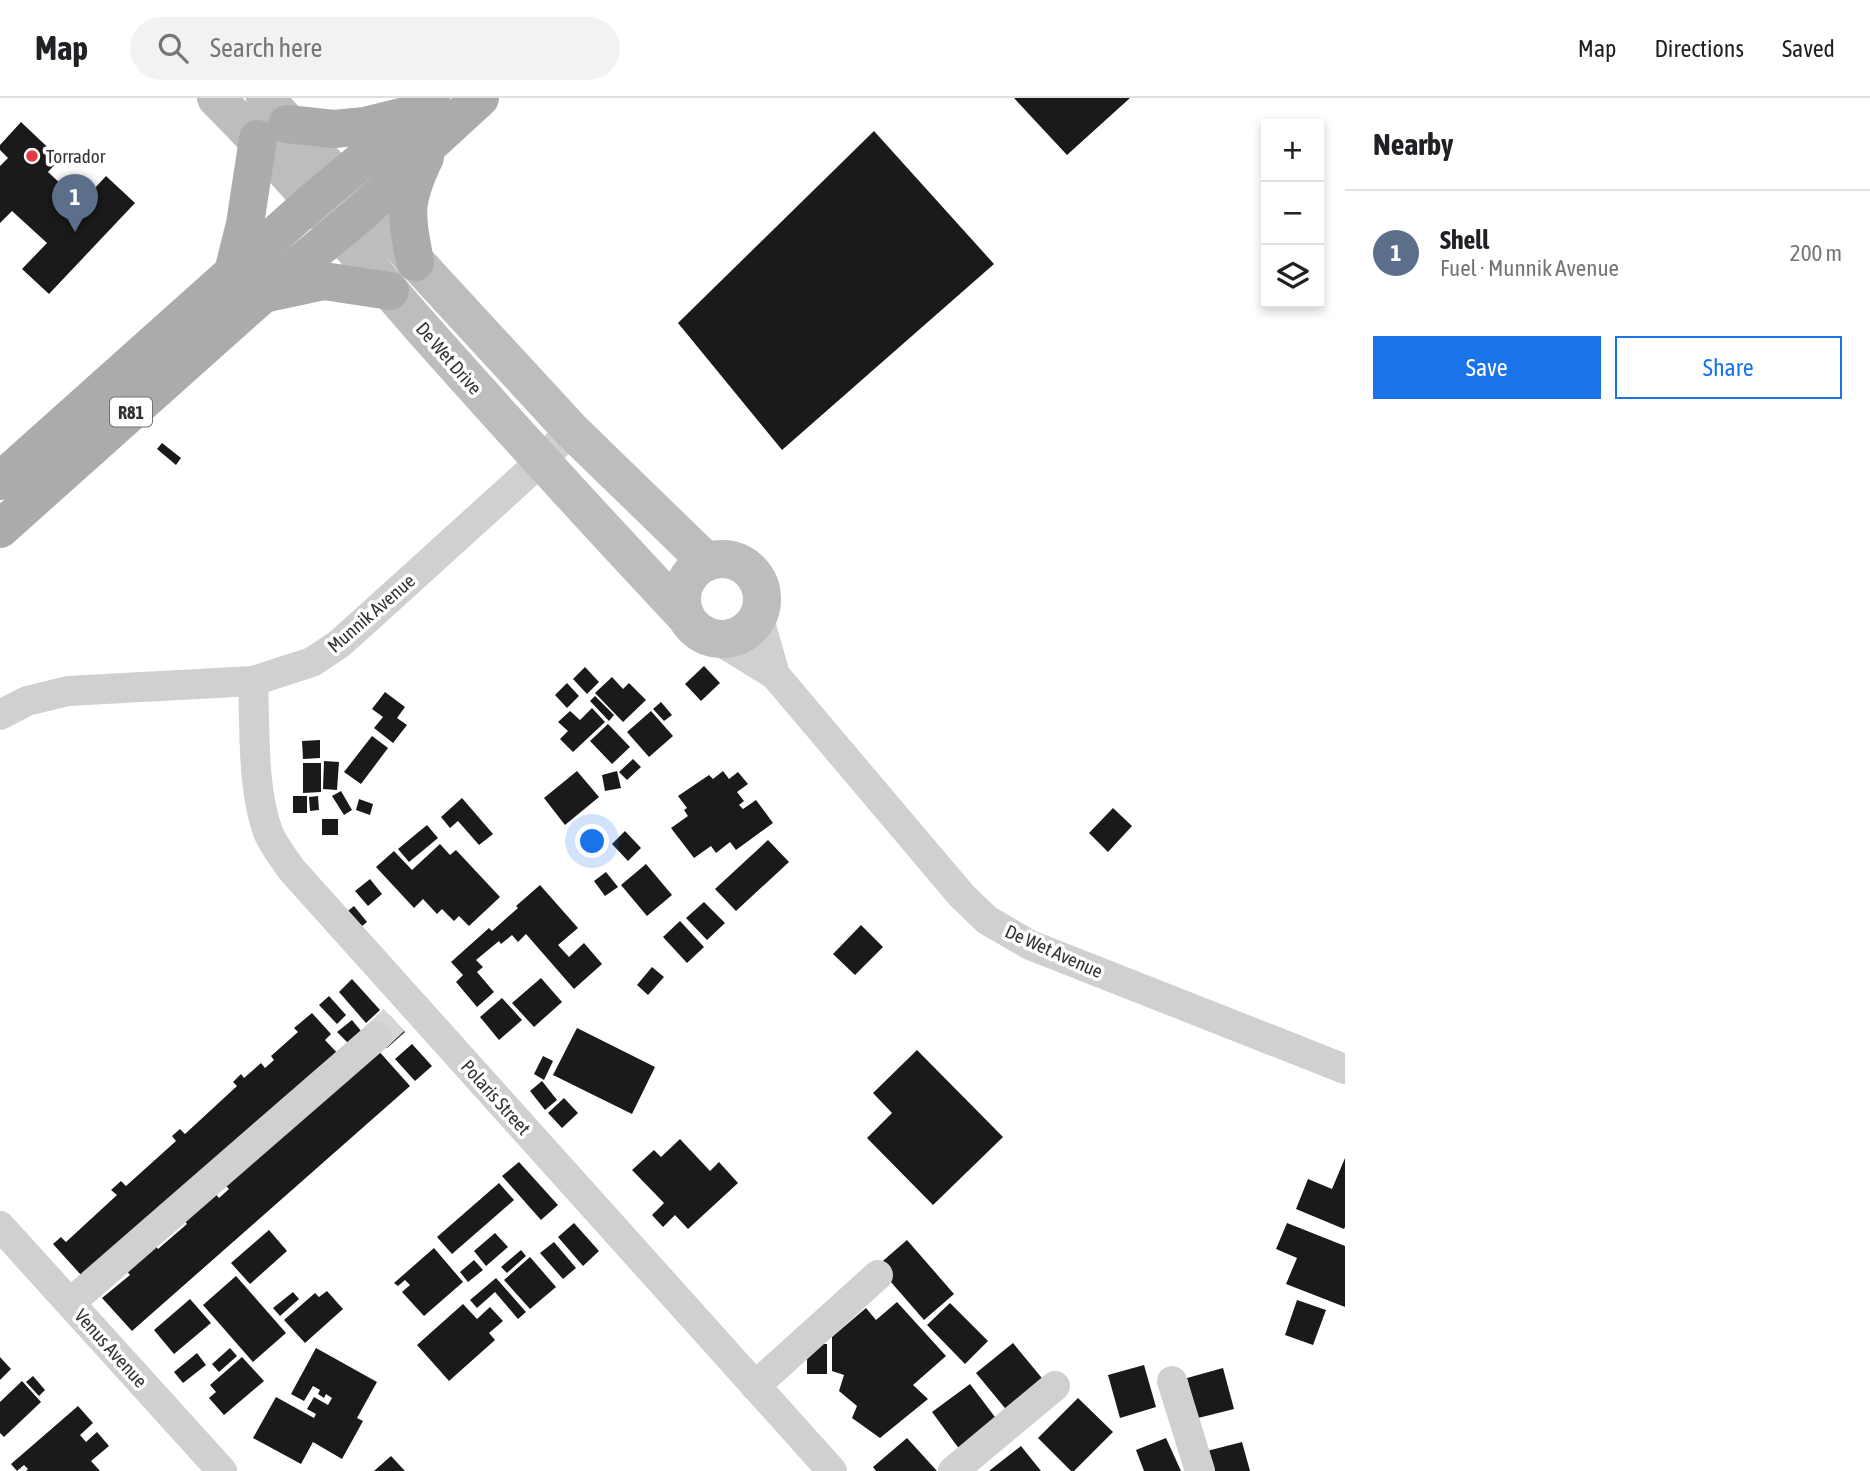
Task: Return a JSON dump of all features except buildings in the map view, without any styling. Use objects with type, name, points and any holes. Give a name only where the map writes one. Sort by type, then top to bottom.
[{"type":"main road","name":"R81","points":[[0,528],[248,284],[325,190],[426,118],[480,98]]},
{"type":"main road","points":[[390,291],[324,281],[248,284],[245,224],[270,120],[334,129],[426,118],[407,204],[415,262]]},
{"type":"main road","name":"R81","points":[[0,481],[248,284],[352,219],[426,118]]},
{"type":"street","name":"De Wet Drive","points":[[216,98],[270,120],[325,190],[352,219],[415,262],[571,430],[707,562]]},
{"type":"street","name":"De Wet Drive","points":[[352,219],[390,291],[540,462],[684,615]]},
{"type":"street","name":"Munnik Avenue","points":[[0,715],[27,701],[68,691],[253,681],[312,662],[339,644],[540,462],[571,430]]},
{"type":"street","points":[[722,558],[747,567],[756,576],[762,602],[751,626],[741,634],[728,638],[702,634],[684,615],[682,589],[687,576],[697,567],[722,558]]},
{"type":"street","name":"De Wet Avenue","points":[[758,615],[775,675]]},
{"type":"street","name":"De Wet Avenue","points":[[715,638],[775,675],[962,896],[987,920],[1030,945],[1345,1069]]},
{"type":"street","name":"Polaris Street","points":[[253,681],[262,812],[269,835],[395,1020],[755,1385],[832,1471]]},
{"type":"street","points":[[70,1303],[395,1020]]},
{"type":"street","name":"Venus Avenue","points":[[0,1226],[222,1471]]},
{"type":"street","points":[[755,1385],[878,1275]]},
{"type":"street","points":[[1172,1381],[1200,1471]]},
{"type":"street","points":[[953,1471],[1055,1386]]},
{"type":"tunnel","points":[[377,1036],[394,1020]]},
{"type":"place","name":"Torrador","points":[[32,156]]},
{"type":"place","name":"Shell","points":[[75,232]]}]
